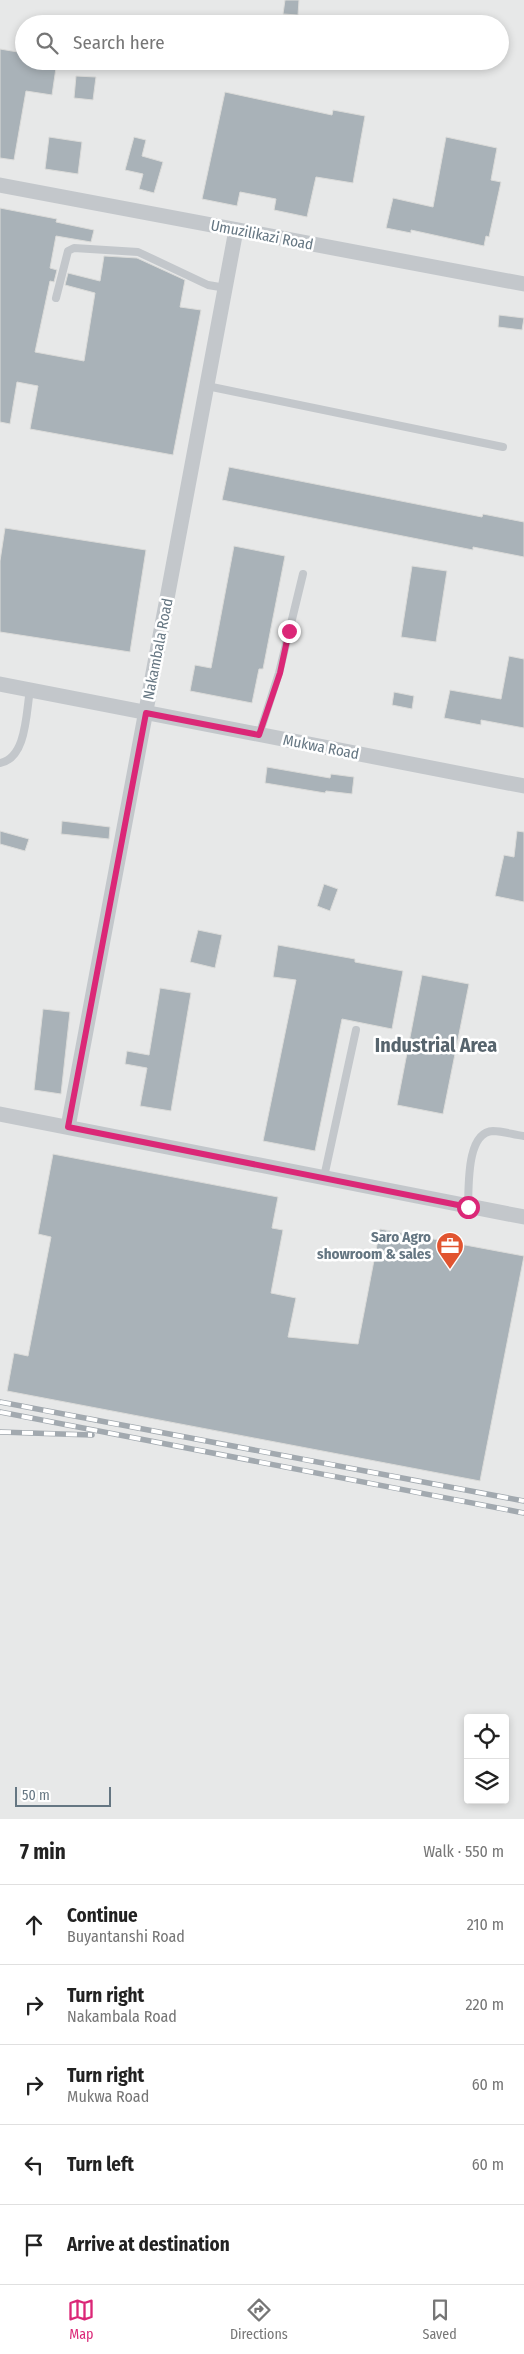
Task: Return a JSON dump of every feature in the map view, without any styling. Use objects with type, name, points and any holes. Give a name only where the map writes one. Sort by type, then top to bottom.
[{"type":"street","name":"Umuzilikazi Road","points":[[0,185],[524,284]]},
{"type":"street","name":"Nakambala Road","points":[[68,1127],[236,230]]},
{"type":"street","name":"Mukwa Road","points":[[0,684],[524,786]]},
{"type":"street","points":[[0,1114],[524,1217]]},
{"type":"lane","points":[[56,298],[68,251],[74,248],[138,252],[208,284],[226,288]]},
{"type":"lane","points":[[207,386],[503,447]]},
{"type":"lane","points":[[259,735],[280,673],[303,574]]},
{"type":"lane","points":[[0,763],[10,761],[17,753],[30,690]]},
{"type":"lane","points":[[324,1177],[356,1030]]},
{"type":"lane","points":[[468,1207],[475,1143],[481,1134],[492,1131],[524,1136]]},
{"type":"shaded area","points":[[0,0],[524,0],[524,1819],[0,1819]]},
{"type":"building","points":[[285,0],[299,0],[298,15],[283,14]]},
{"type":"building","points":[[0,49],[15,52],[15,70],[56,70],[52,95],[26,91],[14,160],[0,158]]},
{"type":"building","points":[[76,76],[96,77],[93,100],[74,98]]},
{"type":"building","points":[[225,92],[332,115],[333,110],[365,116],[353,183],[316,177],[307,217],[274,210],[276,199],[240,192],[237,206],[202,199]]},
{"type":"building","points":[[49,137],[82,142],[78,174],[45,169]]},
{"type":"building","points":[[134,137],[146,140],[142,156],[163,162],[154,193],[139,189],[143,174],[125,170]]},
{"type":"building","points":[[446,137],[497,148],[491,180],[501,182],[489,237],[486,236],[484,246],[411,230],[411,233],[386,228],[393,198],[433,207]]},
{"type":"building","points":[[0,208],[57,219],[56,222],[94,230],[91,242],[56,236],[50,268],[57,270],[54,282],[50,281],[35,352],[84,361],[95,293],[65,285],[68,273],[100,281],[104,256],[137,258],[185,280],[180,307],[201,310],[173,455],[30,429],[38,386],[17,382],[10,424],[0,422]]},
{"type":"building","points":[[499,315],[524,318],[522,330],[498,327]]},
{"type":"building","points":[[229,467],[482,517],[483,514],[524,522],[524,557],[473,547],[473,550],[222,500]]},
{"type":"building","points":[[5,528],[146,550],[130,652],[0,632],[0,561]]},
{"type":"building","points":[[234,546],[285,556],[263,669],[259,669],[252,703],[190,691],[195,665],[211,668]]},
{"type":"building","points":[[412,566],[447,571],[436,642],[401,637]]},
{"type":"building","points":[[509,656],[524,659],[524,728],[481,720],[481,725],[444,718],[450,690],[501,699]]},
{"type":"building","points":[[394,692],[414,696],[412,709],[392,705]]},
{"type":"building","points":[[267,767],[330,778],[331,774],[354,777],[352,794],[326,791],[325,793],[265,783]]},
{"type":"building","points":[[62,821],[110,827],[109,839],[61,834]]},
{"type":"building","points":[[0,831],[29,839],[25,851],[0,844]]},
{"type":"building","points":[[517,831],[524,832],[524,902],[495,896],[504,855],[514,857]]},
{"type":"building","points":[[324,884],[338,889],[330,911],[317,906]]},
{"type":"building","points":[[198,930],[222,935],[215,968],[190,962]]},
{"type":"building","points":[[278,945],[355,959],[355,962],[403,971],[392,1029],[342,1019],[315,1151],[263,1141],[296,980],[273,977]]},
{"type":"building","points":[[422,975],[469,984],[443,1114],[397,1105]]},
{"type":"building","points":[[160,988],[191,993],[171,1111],[140,1106],[147,1068],[125,1064],[127,1051],[149,1055]]},
{"type":"building","points":[[43,1009],[70,1012],[61,1094],[34,1090]]},
{"type":"building","points":[[53,1154],[278,1197],[272,1228],[283,1230],[271,1293],[296,1298],[288,1337],[358,1344],[380,1229],[524,1256],[480,1481],[7,1391],[14,1353],[28,1356],[51,1237],[38,1234]]},
{"type":"railway","points":[[0,1402],[524,1501]]},
{"type":"railway","points":[[0,1412],[524,1513]]},
{"type":"railway","points":[[0,1432],[92,1435]]},
{"type":"place","name":"Saro Agro showroom & sales","points":[[450,1270]]},
{"type":"district","name":"Industrial Area","points":[[436,1045]]},
{"type":"route","points":[[289,631],[280,673],[259,735],[146,713],[68,1127],[468,1207]]}]
